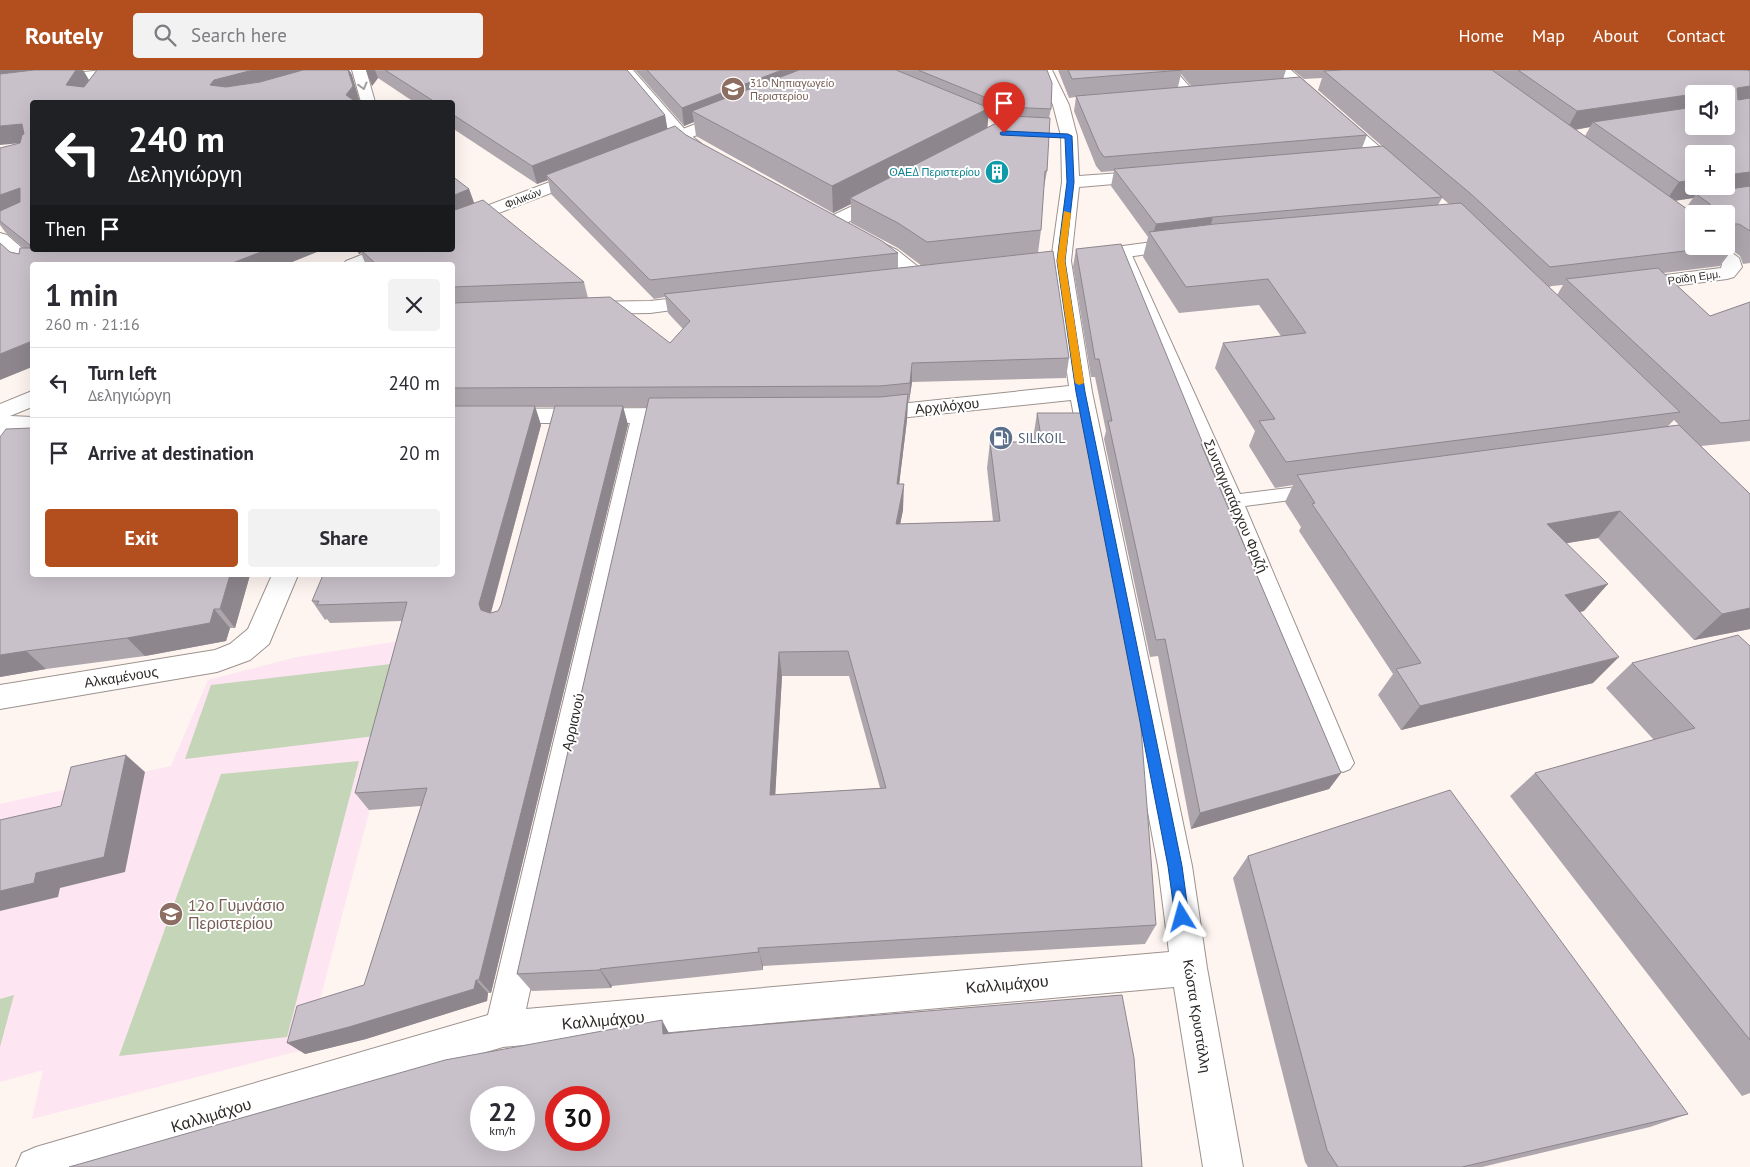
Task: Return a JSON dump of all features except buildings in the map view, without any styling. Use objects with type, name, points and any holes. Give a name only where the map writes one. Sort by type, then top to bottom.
[{"type":"street","points":[[0,85],[107,72],[148,70]]},
{"type":"street","points":[[359,70],[367,100]]},
{"type":"street","points":[[625,70],[682,136],[696,147],[713,156]]},
{"type":"street","name":"Κώστα Κρυστάλλη","points":[[1045,70],[1070,104],[1059,135],[1070,182],[1053,262],[1081,392],[1175,866],[1189,968],[1223,1167]]},
{"type":"street","points":[[96,88],[107,72]]},
{"type":"street","points":[[1281,79],[1309,86],[1370,157],[1409,182]]},
{"type":"street","points":[[1172,97],[1210,94]]},
{"type":"street","points":[[637,153],[745,110]]},
{"type":"street","name":"Φιλικών","points":[[455,225],[501,215],[601,167]]},
{"type":"street","points":[[1070,182],[1167,174]]},
{"type":"street","points":[[832,223],[901,187]]},
{"type":"street","points":[[815,213],[930,276],[892,280]]},
{"type":"street","points":[[3,230],[30,263]]},
{"type":"street","points":[[1053,262],[1198,242]]},
{"type":"street","points":[[361,262],[386,252]]},
{"type":"street","name":"Ροϊδη Εμμ.","points":[[1620,286],[1727,273],[1732,267],[1732,262],[1723,255]]},
{"type":"street","points":[[589,289],[611,307]]},
{"type":"street","points":[[571,309],[650,307],[717,300]]},
{"type":"street","name":"Αρχιλόχου","points":[[852,414],[880,414],[1081,392]]},
{"type":"street","points":[[2,422],[30,400]]},
{"type":"street","points":[[455,416],[551,424],[643,415],[700,415]]},
{"type":"street","name":"Αρριανού","points":[[503,1028],[643,415]]},
{"type":"street","points":[[2,422],[30,424]]},
{"type":"street","name":"Αλκαμένους","points":[[0,697],[217,661],[240,652],[259,636],[284,577]]},
{"type":"street","name":"Καλλιμάχου","points":[[36,1167],[503,1028],[1189,968]]},
{"type":"lane","points":[[1169,70],[1191,95]]},
{"type":"lane","name":"Συνταγματάρχου Φριζή","points":[[1124,251],[1235,501],[1343,762]]},
{"type":"lane","points":[[1235,501],[1334,488]]},
{"type":"shaded area","name":"12ο Γυμνάσιο Περιστερίου","points":[[412,639],[397,706],[307,1049],[32,1119],[43,1070],[0,1082],[0,804],[171,766],[208,680],[297,657]]},
{"type":"green space","points":[[391,664],[375,736],[185,759],[211,685]]},
{"type":"green space","points":[[359,761],[287,1037],[119,1056],[221,774]]},
{"type":"green space","points":[[14,995],[0,1047],[0,999]]},
{"type":"slow traffic","points":[[1067,213],[1061,261],[1079,383]]},
{"type":"place","name":"31ο Νηπιαγωγείο Περιστερίου","points":[[733,89]]},
{"type":"place","name":"ΟΑΕΔ Περιστερίου","points":[[997,172]]},
{"type":"place","name":"SILKOIL","points":[[1001,438]]},
{"type":"place","name":"12ο Γυμνάσιο Περιστερίου","points":[[171,914]]},
{"type":"route","points":[[1004,133],[1068,136],[1070,182],[1061,261],[1081,392],[1175,866],[1182,917]]}]
